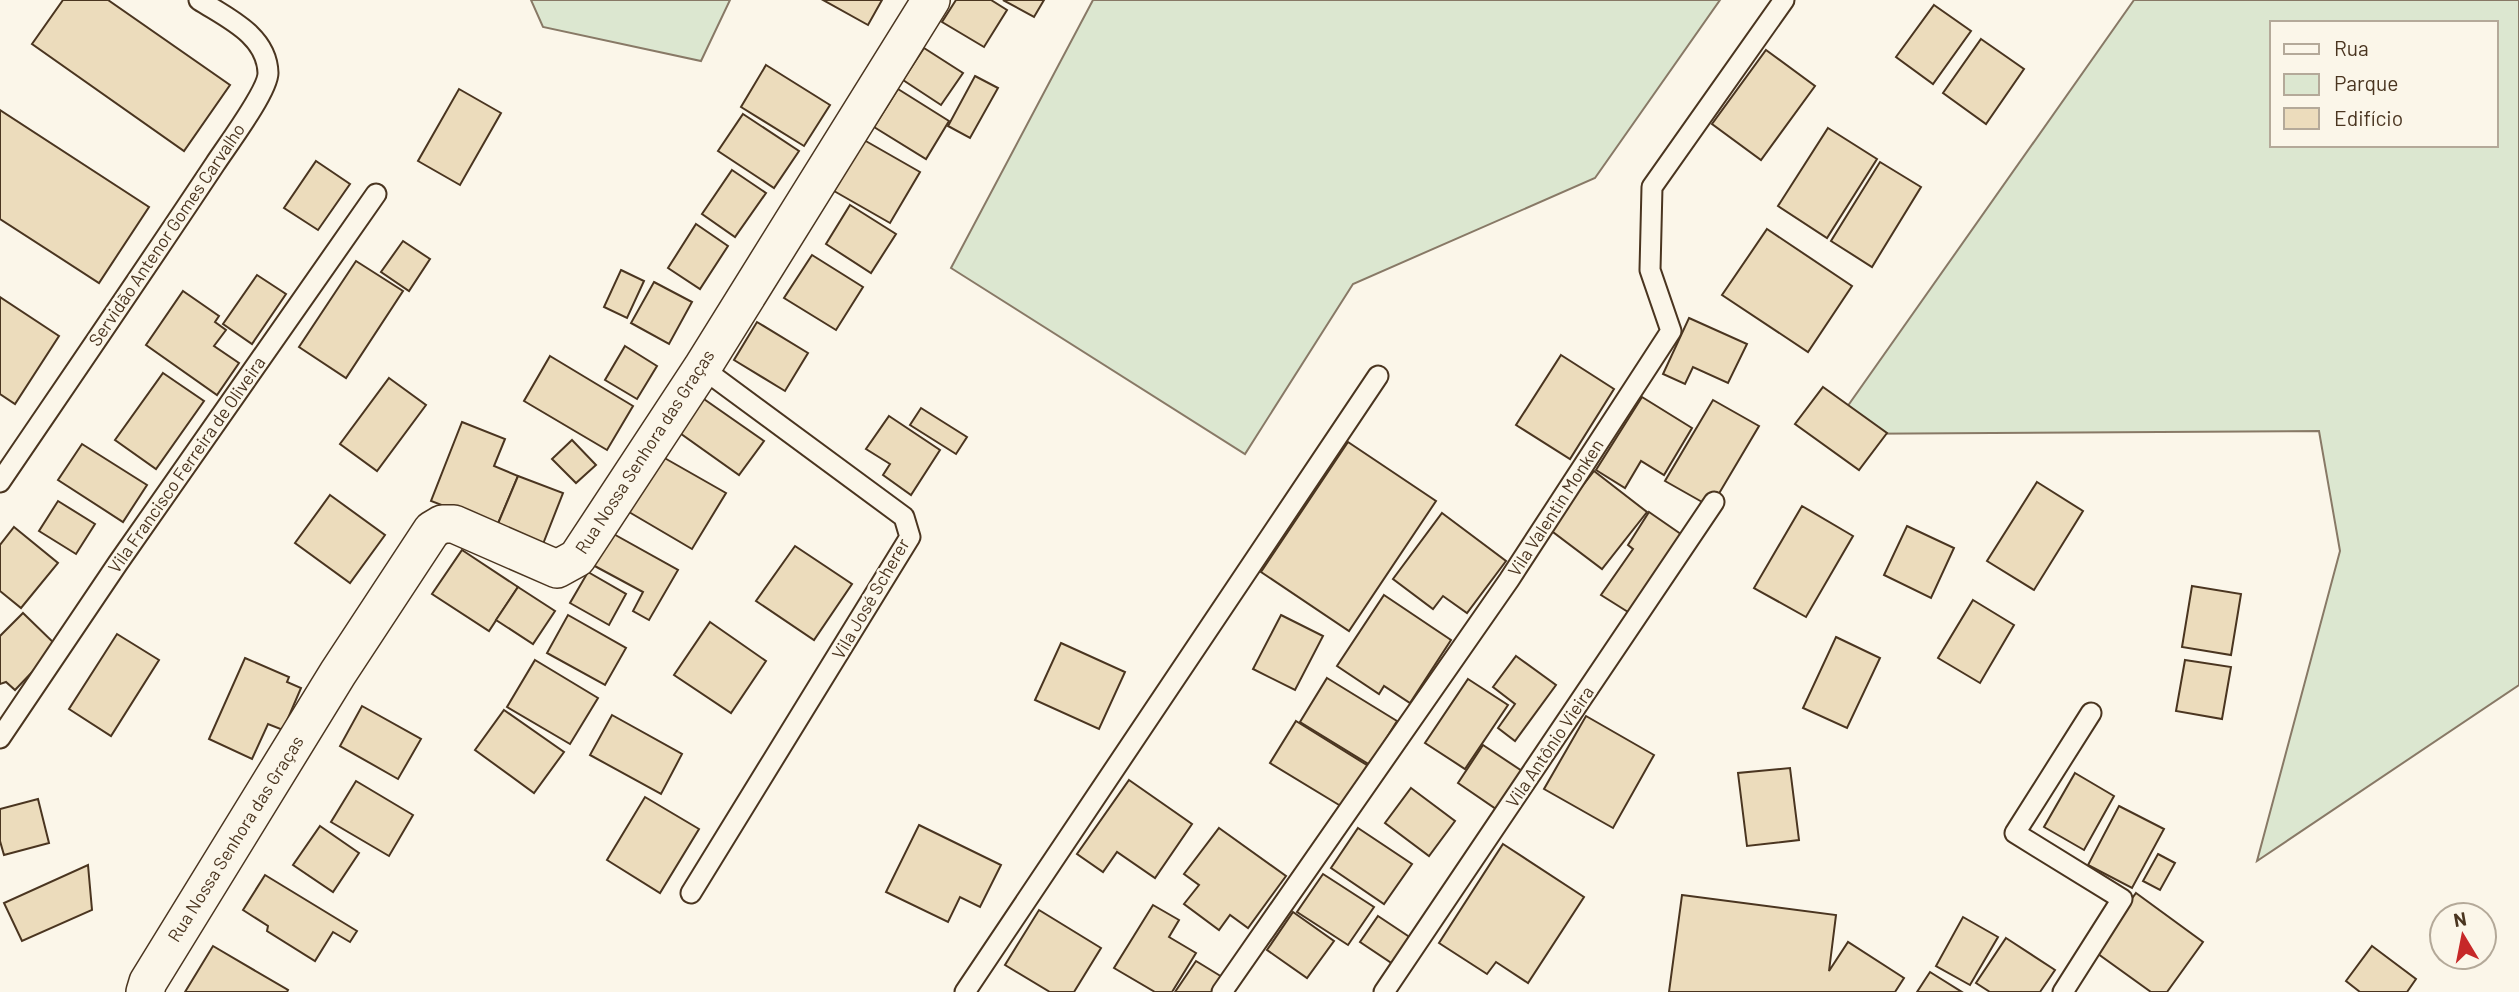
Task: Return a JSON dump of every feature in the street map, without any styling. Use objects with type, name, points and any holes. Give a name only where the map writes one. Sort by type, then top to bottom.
[{"type":"street","name":"Rua Nossa Senhora das Graças","points":[[145,992],[148,982],[323,696],[426,537],[442,524],[454,524],[557,569],[577,558],[702,368],[931,0]]},
{"type":"lane","name":"Servidão Antenor Gomes Carvalho","points":[[0,482],[256,102],[268,76],[265,51],[246,31],[199,0]]},
{"type":"lane","name":"Vila Valentin Monken","points":[[1222,992],[1508,580],[1671,331],[1650,270],[1652,187],[1784,0]]},
{"type":"lane","name":"Vila Francisco Ferreira de Oliveira","points":[[0,738],[118,563],[376,194]]},
{"type":"lane","name":"Vila José Scherer","points":[[691,893],[910,537],[904,517],[702,368]]},
{"type":"lane","points":[[965,992],[1377,376]]},
{"type":"lane","name":"Vila Antônio Vieira","points":[[1384,992],[1714,502]]},
{"type":"lane","points":[[2063,992],[2122,899],[2015,833],[2091,713]]},
{"type":"green space","points":[[531,0],[730,0],[701,61],[543,27]]},
{"type":"green space","points":[[1093,0],[1720,0],[1595,178],[1353,284],[1245,454],[951,268]]},
{"type":"green space","points":[[2134,0],[2519,0],[2519,685],[2257,861],[2340,551],[2319,431],[1828,434]]},
{"type":"building","points":[[63,0],[108,0],[230,85],[184,151],[32,44]]},
{"type":"building","points":[[823,0],[882,0],[868,25]]},
{"type":"building","points":[[956,0],[991,0],[1007,10],[984,47],[942,22]]},
{"type":"building","points":[[1003,0],[1044,0],[1034,17]]},
{"type":"building","points":[[1934,5],[1971,31],[1933,84],[1896,57]]},
{"type":"building","points":[[1981,39],[2024,69],[1986,124],[1943,93]]},
{"type":"building","points":[[924,48],[963,73],[941,105],[903,80]]},
{"type":"building","points":[[1766,50],[1815,86],[1761,160],[1712,124]]},
{"type":"building","points":[[766,65],[830,105],[804,146],[741,107]]},
{"type":"building","points":[[975,76],[998,88],[970,138],[948,126]]},
{"type":"building","points":[[459,89],[501,113],[460,185],[418,161]]},
{"type":"building","points":[[898,89],[949,121],[926,159],[874,127]]},
{"type":"building","points":[[0,110],[149,207],[99,283],[0,219]]},
{"type":"building","points":[[743,114],[799,151],[774,188],[718,151]]},
{"type":"building","points":[[1828,128],[1877,159],[1827,238],[1778,206]]},
{"type":"building","points":[[864,140],[920,172],[890,223],[834,191]]},
{"type":"building","points":[[316,161],[350,184],[318,230],[284,208]]},
{"type":"building","points":[[1880,162],[1921,187],[1872,267],[1831,241]]},
{"type":"building","points":[[732,170],[766,193],[735,237],[702,214]]},
{"type":"building","points":[[850,205],[896,234],[871,273],[826,244]]},
{"type":"building","points":[[696,224],[728,246],[700,289],[668,268]]},
{"type":"building","points":[[1767,229],[1852,286],[1808,352],[1722,295]]},
{"type":"building","points":[[403,241],[430,259],[409,291],[381,272]]},
{"type":"building","points":[[812,255],[863,287],[836,330],[784,298]]},
{"type":"building","points":[[356,261],[403,291],[346,378],[299,347]]},
{"type":"building","points":[[621,270],[644,281],[627,318],[604,307]]},
{"type":"building","points":[[257,275],[286,294],[252,344],[223,324]]},
{"type":"building","points":[[654,282],[692,302],[669,344],[631,323]]},
{"type":"building","points":[[183,291],[219,316],[215,322],[226,330],[214,346],[239,363],[217,395],[146,345]]},
{"type":"building","points":[[0,297],[59,336],[15,404],[0,394]]},
{"type":"building","points":[[1689,318],[1747,344],[1728,383],[1693,367],[1685,384],[1663,374]]},
{"type":"building","points":[[757,322],[808,353],[785,391],[734,360]]},
{"type":"building","points":[[625,346],[657,366],[637,399],[605,380]]},
{"type":"building","points":[[1561,355],[1614,389],[1570,459],[1516,425]]},
{"type":"building","points":[[550,356],[633,406],[607,450],[524,401]]},
{"type":"building","points":[[163,373],[204,401],[156,469],[115,440]]},
{"type":"building","points":[[389,378],[426,405],[377,471],[340,444]]},
{"type":"building","points":[[1823,387],[1887,433],[1859,470],[1795,424]]},
{"type":"building","points":[[701,397],[764,441],[739,475],[677,431]]},
{"type":"building","points":[[1642,397],[1692,428],[1664,475],[1641,461],[1625,488],[1596,470]]},
{"type":"building","points":[[1713,400],[1759,426],[1711,507],[1665,481]]},
{"type":"building","points":[[921,408],[967,437],[956,454],[910,425]]},
{"type":"building","points":[[889,416],[940,450],[911,495],[883,475],[890,464],[866,449]]},
{"type":"building","points":[[462,422],[505,439],[494,466],[518,476],[497,526],[431,501]]},
{"type":"building","points":[[572,440],[596,465],[576,483],[552,459]]},
{"type":"building","points":[[1348,442],[1436,501],[1349,631],[1261,572]]},
{"type":"building","points":[[82,444],[147,485],[123,522],[58,480]]},
{"type":"building","points":[[661,456],[726,493],[692,549],[629,512]]},
{"type":"building","points":[[1594,471],[1647,512],[1602,569],[1549,529]]},
{"type":"building","points":[[518,476],[563,493],[543,544],[497,526]]},
{"type":"building","points":[[2037,482],[2083,511],[2034,590],[1987,561]]},
{"type":"building","points":[[330,495],[385,535],[350,583],[295,543]]},
{"type":"building","points":[[58,501],[95,524],[76,554],[39,531]]},
{"type":"building","points":[[1802,506],[1853,536],[1806,617],[1754,588]]},
{"type":"building","points":[[1649,512],[1688,539],[1636,617],[1601,595],[1633,549],[1628,545]]},
{"type":"building","points":[[1442,513],[1506,561],[1467,613],[1443,596],[1433,609],[1393,579]]},
{"type":"building","points":[[1907,526],[1954,548],[1931,598],[1884,575]]},
{"type":"building","points":[[14,527],[58,563],[21,608],[0,591],[0,545]]},
{"type":"building","points":[[610,532],[678,570],[649,620],[633,611],[643,592],[591,564]]},
{"type":"building","points":[[795,546],[852,584],[814,640],[756,601]]},
{"type":"building","points":[[462,550],[518,587],[489,631],[432,594]]},
{"type":"building","points":[[588,572],[626,594],[609,625],[570,603]]},
{"type":"building","points":[[2192,586],[2241,594],[2231,655],[2182,647]]},
{"type":"building","points":[[518,587],[555,611],[533,644],[496,620]]},
{"type":"building","points":[[1384,595],[1451,640],[1410,703],[1384,686],[1379,694],[1337,666]]},
{"type":"building","points":[[1973,600],[2014,625],[1980,683],[1938,658]]},
{"type":"building","points":[[23,613],[57,646],[15,690],[6,682],[0,684],[0,636]]},
{"type":"building","points":[[568,615],[626,648],[605,685],[547,653]]},
{"type":"building","points":[[1281,615],[1323,636],[1295,690],[1253,669]]},
{"type":"building","points":[[710,622],[766,661],[731,713],[674,675]]},
{"type":"building","points":[[117,634],[159,660],[111,736],[69,709]]},
{"type":"building","points":[[1836,637],[1880,658],[1847,728],[1803,708]]},
{"type":"building","points":[[1061,643],[1125,672],[1099,729],[1035,700]]},
{"type":"building","points":[[1516,656],[1556,685],[1515,741],[1498,728],[1515,704],[1493,687]]},
{"type":"building","points":[[245,658],[289,677],[287,682],[301,688],[283,730],[268,724],[252,759],[209,739]]},
{"type":"building","points":[[535,660],[598,698],[570,744],[507,707]]},
{"type":"building","points":[[2185,660],[2231,667],[2222,719],[2176,711]]},
{"type":"building","points":[[1327,678],[1397,721],[1370,765],[1300,722]]},
{"type":"building","points":[[1468,679],[1508,705],[1465,769],[1425,743]]},
{"type":"building","points":[[362,706],[421,739],[398,779],[340,746]]},
{"type":"building","points":[[504,710],[564,752],[534,793],[475,750]]},
{"type":"building","points":[[612,715],[682,754],[661,794],[590,755]]},
{"type":"building","points":[[1586,716],[1654,755],[1613,828],[1544,789]]},
{"type":"building","points":[[1296,721],[1370,767],[1344,808],[1270,763]]},
{"type":"building","points":[[1483,745],[1525,773],[1499,811],[1458,783]]},
{"type":"building","points":[[1790,768],[1799,840],[1747,846],[1738,773]]},
{"type":"building","points":[[2075,773],[2114,796],[2084,850],[2044,827]]},
{"type":"building","points":[[1129,780],[1192,824],[1155,878],[1117,852],[1103,872],[1077,854]]},
{"type":"building","points":[[356,781],[413,815],[389,856],[331,822]]},
{"type":"building","points":[[1411,788],[1455,821],[1429,856],[1385,823]]},
{"type":"building","points":[[645,797],[699,829],[660,893],[607,860]]},
{"type":"building","points":[[38,799],[49,843],[4,855],[0,841],[0,809]]},
{"type":"building","points":[[2119,806],[2164,829],[2132,888],[2088,865]]},
{"type":"building","points":[[919,825],[1001,865],[980,907],[960,897],[948,922],[886,892]]},
{"type":"building","points":[[320,826],[359,853],[333,892],[293,865]]},
{"type":"building","points":[[1219,828],[1286,876],[1248,928],[1230,915],[1219,930],[1184,904],[1199,885],[1184,874]]},
{"type":"building","points":[[1358,828],[1412,864],[1384,904],[1331,868]]},
{"type":"building","points":[[1503,844],[1584,897],[1528,983],[1496,962],[1487,974],[1439,943]]},
{"type":"building","points":[[2158,854],[2175,863],[2160,890],[2143,881]]},
{"type":"building","points":[[88,865],[92,910],[22,941],[4,903]]},
{"type":"building","points":[[1323,874],[1374,907],[1348,945],[1297,912]]},
{"type":"building","points":[[265,875],[357,931],[350,942],[333,932],[315,961],[267,931],[268,926],[243,910]]},
{"type":"building","points":[[2136,893],[2203,942],[2167,992],[2151,992],[2094,951]]},
{"type":"building","points":[[1682,895],[1836,915],[1829,971],[1848,942],[1904,978],[1895,992],[1669,992]]},
{"type":"building","points":[[1153,905],[1179,920],[1169,937],[1196,953],[1172,992],[1155,992],[1114,968]]},
{"type":"building","points":[[1039,910],[1101,948],[1074,992],[1050,992],[1005,965]]},
{"type":"building","points":[[1293,912],[1334,941],[1307,978],[1267,950]]},
{"type":"building","points":[[1378,916],[1411,938],[1393,964],[1360,942]]},
{"type":"building","points":[[1963,917],[1998,937],[1970,985],[1936,966]]},
{"type":"building","points":[[2006,938],[2055,970],[2040,992],[1990,992],[1976,983]]},
{"type":"building","points":[[213,946],[288,990],[287,992],[185,992]]},
{"type":"building","points":[[2372,946],[2416,979],[2407,992],[2360,992],[2346,981]]},
{"type":"building","points":[[1196,961],[1227,980],[1219,992],[1175,992]]},
{"type":"building","points":[[1930,972],[1962,992],[1917,992]]}]
